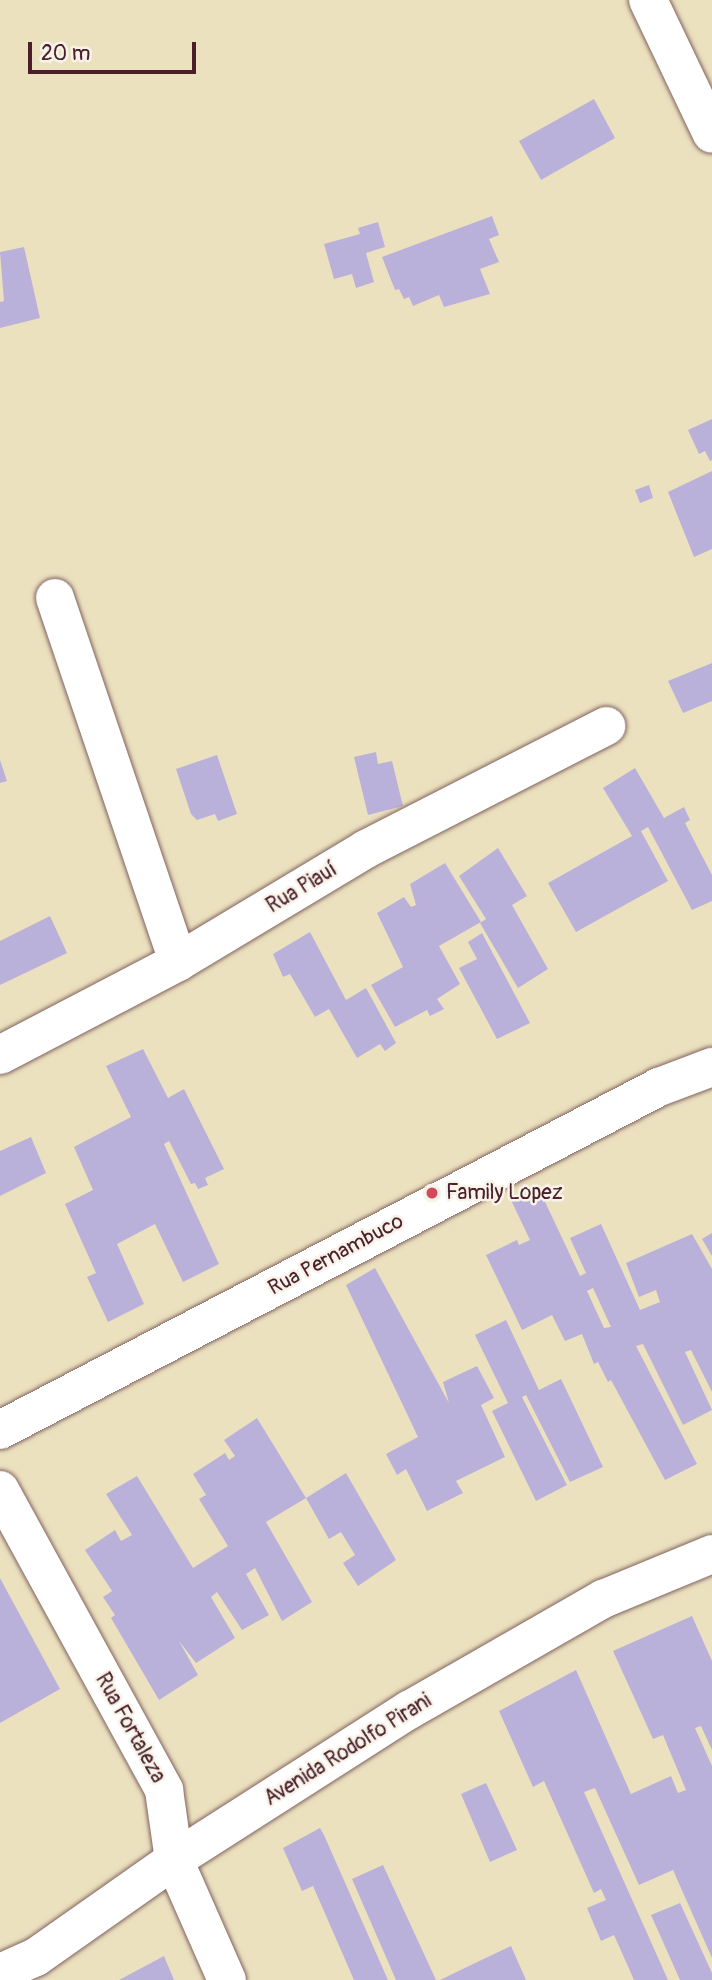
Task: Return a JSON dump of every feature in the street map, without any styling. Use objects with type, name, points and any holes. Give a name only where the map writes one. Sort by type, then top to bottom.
[{"type":"street","points":[[648,0],[712,134]]},
{"type":"street","points":[[55,598],[178,962]]},
{"type":"street","name":"Rua Piauí","points":[[0,1055],[178,962],[366,849],[607,726]]},
{"type":"street","name":"Rua Pernambuco","points":[[0,1430],[659,1087],[712,1067]]},
{"type":"street","name":"Rua Fortaleza","points":[[0,1490],[164,1790],[174,1860],[227,1980]]},
{"type":"street","name":"Avenida Rodolfo Pirani","points":[[0,1973],[36,1957],[174,1860],[409,1710],[603,1599],[712,1554]]},
{"type":"building","points":[[594,99],[615,138],[541,180],[519,141]]},
{"type":"building","points":[[492,216],[499,235],[489,239],[499,262],[480,269],[490,294],[444,307],[439,295],[413,306],[409,297],[404,299],[399,289],[395,290],[382,257]]},
{"type":"building","points":[[378,222],[385,247],[366,253],[374,282],[356,288],[352,274],[334,279],[324,244],[360,234],[358,228]]},
{"type":"building","points":[[24,247],[40,318],[0,328],[0,302],[4,301],[0,252]]},
{"type":"building","points":[[712,419],[710,461],[705,451],[699,454],[688,430]]},
{"type":"building","points":[[712,471],[712,549],[694,557],[668,492]]},
{"type":"building","points":[[649,485],[653,498],[640,503],[635,490]]},
{"type":"building","points":[[712,663],[712,701],[683,713],[668,681]]},
{"type":"building","points":[[376,752],[378,764],[392,761],[403,806],[368,815],[354,757]]},
{"type":"building","points":[[217,755],[237,814],[218,821],[215,814],[197,820],[191,814],[176,769]]},
{"type":"building","points":[[0,760],[7,781],[0,783]]},
{"type":"building","points":[[635,768],[664,818],[684,807],[690,820],[685,823],[712,875],[712,901],[692,910],[648,827],[641,831],[668,881],[576,932],[548,883],[632,836],[603,788]]},
{"type":"building","points":[[498,848],[527,896],[512,905],[548,969],[518,988],[480,923],[486,919],[459,876]]},
{"type":"building","points":[[445,863],[481,922],[439,946],[460,984],[437,999],[444,1009],[430,1016],[427,1010],[395,1027],[371,985],[403,967],[377,913],[404,897],[411,907],[416,905],[410,884]]},
{"type":"building","points":[[50,916],[67,953],[0,985],[0,941]]},
{"type":"building","points":[[310,932],[346,1000],[366,988],[396,1043],[385,1051],[380,1044],[357,1058],[329,1009],[315,1017],[290,974],[283,977],[273,954]]},
{"type":"building","points":[[482,933],[530,1023],[497,1039],[459,968],[477,959],[468,942]]},
{"type":"building","points":[[143,1049],[168,1098],[184,1089],[224,1169],[205,1178],[208,1185],[198,1189],[195,1183],[191,1184],[169,1141],[164,1144],[219,1264],[183,1282],[155,1224],[117,1244],[144,1304],[108,1322],[87,1277],[96,1273],[65,1204],[93,1190],[74,1147],[131,1117],[106,1066]]},
{"type":"building","points":[[31,1137],[46,1173],[0,1196],[0,1151]]},
{"type":"building","points":[[539,1189],[580,1276],[586,1273],[570,1238],[601,1224],[640,1310],[660,1302],[656,1290],[639,1297],[626,1263],[692,1234],[712,1269],[712,1392],[691,1350],[685,1352],[712,1410],[683,1425],[643,1344],[636,1346],[697,1464],[665,1480],[611,1380],[608,1382],[598,1362],[594,1364],[582,1334],[565,1341],[552,1315],[522,1330],[486,1255],[517,1240],[519,1245],[530,1240],[511,1200]],"holes":[[[593,1288],[611,1327],[604,1328],[587,1291]]]},
{"type":"building","points":[[712,1233],[712,1256],[702,1239]]},
{"type":"building","points":[[375,1268],[449,1403],[443,1382],[477,1366],[494,1398],[481,1405],[505,1457],[456,1481],[463,1493],[427,1511],[406,1469],[397,1475],[386,1454],[418,1437],[346,1285]]},
{"type":"building","points":[[506,1320],[539,1390],[561,1379],[603,1467],[570,1482],[526,1395],[522,1397],[567,1485],[536,1501],[492,1411],[508,1403],[475,1335]]},
{"type":"building","points":[[257,1418],[306,1498],[266,1522],[312,1602],[282,1621],[255,1568],[246,1574],[269,1615],[242,1630],[217,1592],[211,1597],[235,1638],[196,1663],[179,1641],[198,1675],[159,1700],[111,1618],[115,1615],[103,1597],[112,1591],[85,1550],[115,1530],[121,1541],[132,1535],[106,1494],[137,1476],[193,1568],[228,1546],[199,1499],[206,1495],[193,1474],[225,1453],[229,1460],[235,1456],[224,1440]]},
{"type":"building","points":[[346,1473],[396,1560],[358,1586],[343,1563],[355,1555],[341,1532],[329,1539],[306,1498]]},
{"type":"building","points":[[0,1578],[60,1689],[0,1723]]},
{"type":"building","points":[[692,1616],[712,1661],[712,1750],[701,1726],[695,1728],[712,1766],[712,1958],[673,1870],[639,1885],[595,1788],[584,1792],[668,1980],[634,1980],[614,1935],[601,1941],[587,1908],[606,1900],[601,1889],[594,1893],[544,1781],[533,1787],[499,1711],[576,1670],[631,1794],[671,1776],[678,1793],[686,1790],[663,1735],[653,1739],[613,1651]]},
{"type":"building","points":[[486,1783],[517,1850],[490,1862],[461,1794]]},
{"type":"building","points":[[320,1828],[388,1980],[354,1980],[313,1886],[302,1891],[283,1848]]},
{"type":"building","points":[[383,1865],[436,1980],[396,1980],[352,1879]]},
{"type":"building","points":[[680,1903],[712,1973],[712,1980],[680,1980],[651,1915]]},
{"type":"building","points":[[511,1946],[526,1980],[440,1980],[473,1964]]},
{"type":"building","points":[[164,1956],[174,1980],[119,1980]]},
{"type":"place","name":"Family Lopez","points":[[432,1193]]}]
